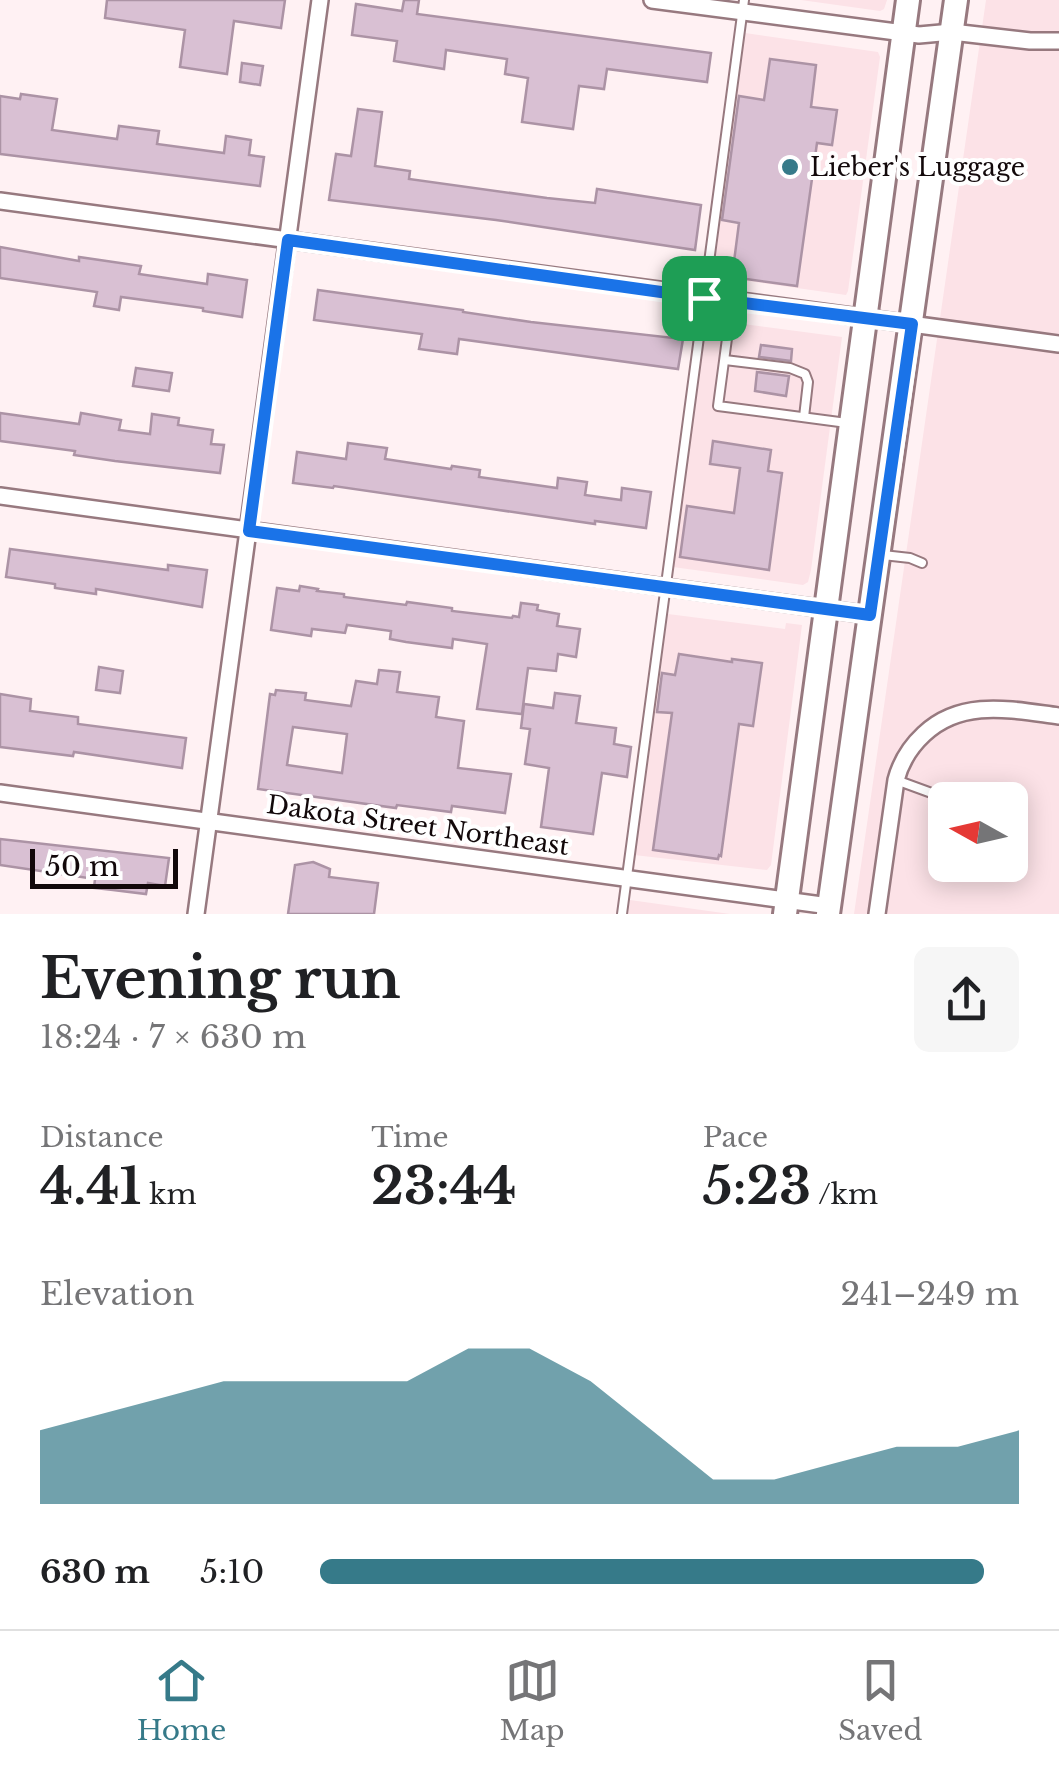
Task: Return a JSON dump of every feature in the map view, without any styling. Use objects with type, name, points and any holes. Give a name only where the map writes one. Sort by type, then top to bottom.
[{"type":"main road","points":[[786,907],[908,0]]},
{"type":"main road","points":[[829,910],[956,0]]},
{"type":"street","points":[[196,914],[320,0]]},
{"type":"street","points":[[652,0],[743,6],[904,33],[952,32],[1030,42],[1059,41]]},
{"type":"street","points":[[0,201],[1059,344]]},
{"type":"street","points":[[0,496],[870,615]]},
{"type":"street","points":[[877,914],[896,780],[912,747],[945,718],[964,711],[998,708],[1059,716]]},
{"type":"street","name":"Dakota Street Northeast","points":[[0,792],[627,879],[786,907],[829,910]]},
{"type":"lane","points":[[622,914],[743,6]]},
{"type":"lane","points":[[732,301],[718,406],[851,423]]},
{"type":"lane","points":[[724,360],[790,368],[806,374],[804,417]]},
{"type":"lane","points":[[878,554],[922,563]]},
{"type":"lane","points":[[896,780],[928,792]]},
{"type":"shaded area","points":[[801,0],[887,0],[880,11]]},
{"type":"shaded area","points":[[986,0],[1059,0],[1059,914],[854,914]]},
{"type":"shaded area","points":[[745,33],[878,52],[880,57],[846,295],[713,276]]},
{"type":"shaded area","points":[[706,319],[842,337],[811,570],[803,585],[673,567]]},
{"type":"shaded area","points":[[668,614],[785,629],[786,623],[802,625],[771,865],[767,870],[634,855]]},
{"type":"shaded area","points":[[630,900],[730,914],[628,914]]},
{"type":"building","points":[[107,0],[285,0],[281,28],[234,21],[227,74],[180,67],[185,30],[105,18]]},
{"type":"building","points":[[404,0],[419,0],[417,14],[711,53],[707,82],[607,69],[604,89],[579,86],[573,129],[522,122],[528,78],[505,74],[507,59],[446,50],[444,69],[394,61],[397,41],[352,35],[356,4],[402,11]]},
{"type":"building","points":[[770,59],[816,65],[811,107],[837,110],[832,145],[817,143],[797,286],[732,277],[739,223],[722,220],[739,96],[764,100]]},
{"type":"building","points":[[242,63],[263,66],[260,85],[240,82]]},
{"type":"building","points":[[21,94],[57,99],[52,130],[117,139],[119,126],[159,131],[157,144],[224,153],[226,136],[251,140],[249,155],[264,157],[260,186],[0,154],[0,96],[20,99]]},
{"type":"building","points":[[358,109],[382,112],[375,166],[410,171],[409,179],[547,198],[595,203],[597,189],[701,205],[695,250],[329,200],[336,154],[351,156]]},
{"type":"building","points":[[0,247],[79,261],[79,257],[141,266],[139,274],[207,284],[208,274],[247,280],[242,317],[121,297],[119,310],[94,306],[97,292],[0,278]]},
{"type":"building","points":[[318,290],[531,322],[683,339],[678,369],[459,339],[457,354],[419,349],[422,334],[314,320]]},
{"type":"building","points":[[761,345],[792,349],[791,361],[759,357]]},
{"type":"building","points":[[136,368],[172,373],[169,391],[133,386]]},
{"type":"building","points":[[757,372],[789,376],[786,396],[755,391]]},
{"type":"building","points":[[0,413],[79,424],[81,413],[121,420],[119,430],[150,434],[152,414],[179,418],[178,425],[213,430],[211,444],[224,445],[220,473],[115,461],[0,441]]},
{"type":"building","points":[[713,441],[771,450],[768,471],[782,473],[769,570],[680,557],[687,506],[734,513],[740,468],[710,464]]},
{"type":"building","points":[[348,443],[387,448],[385,459],[480,470],[479,477],[557,488],[558,478],[587,482],[585,495],[621,500],[622,488],[651,492],[646,528],[293,483],[297,452],[346,459]]},
{"type":"building","points":[[10,549],[168,570],[168,565],[207,570],[202,607],[96,589],[96,594],[55,588],[55,584],[6,577]]},
{"type":"building","points":[[300,586],[344,597],[512,618],[519,617],[521,603],[538,605],[537,610],[559,614],[557,626],[580,629],[576,657],[558,654],[556,671],[528,668],[522,714],[477,709],[487,644],[453,639],[452,648],[406,642],[390,639],[391,631],[347,625],[345,633],[312,629],[311,636],[271,630],[277,588],[299,591]]},
{"type":"building","points":[[679,654],[762,663],[753,726],[739,724],[718,859],[653,850],[672,713],[657,712],[662,673],[675,675]]},
{"type":"building","points":[[99,667],[123,671],[120,693],[96,690]]},
{"type":"building","points":[[379,670],[400,672],[397,692],[439,697],[436,717],[464,721],[458,768],[511,774],[505,813],[452,806],[451,812],[397,805],[396,808],[258,789],[270,694],[275,695],[276,690],[306,693],[305,700],[351,706],[356,681],[377,684]],"holes":[[[293,727],[347,734],[342,773],[287,765]]]},
{"type":"building","points":[[555,693],[580,696],[576,723],[616,728],[614,744],[631,747],[627,777],[602,773],[593,834],[541,827],[549,768],[525,764],[530,729],[521,728],[524,704],[553,708]]},
{"type":"building","points":[[0,694],[31,699],[30,711],[78,717],[78,724],[186,738],[182,768],[74,752],[73,756],[0,747]]},
{"type":"building","points":[[0,839],[169,858],[165,886],[148,883],[146,894],[94,888],[95,879],[0,865]]},
{"type":"building","points":[[313,862],[330,869],[329,877],[378,883],[374,914],[288,914],[295,865]]},
{"type":"place","name":"Lieber's Luggage","points":[[790,167]]},
{"type":"route","points":[[288,240],[704,298],[912,324],[870,615],[249,531],[288,240]]}]
